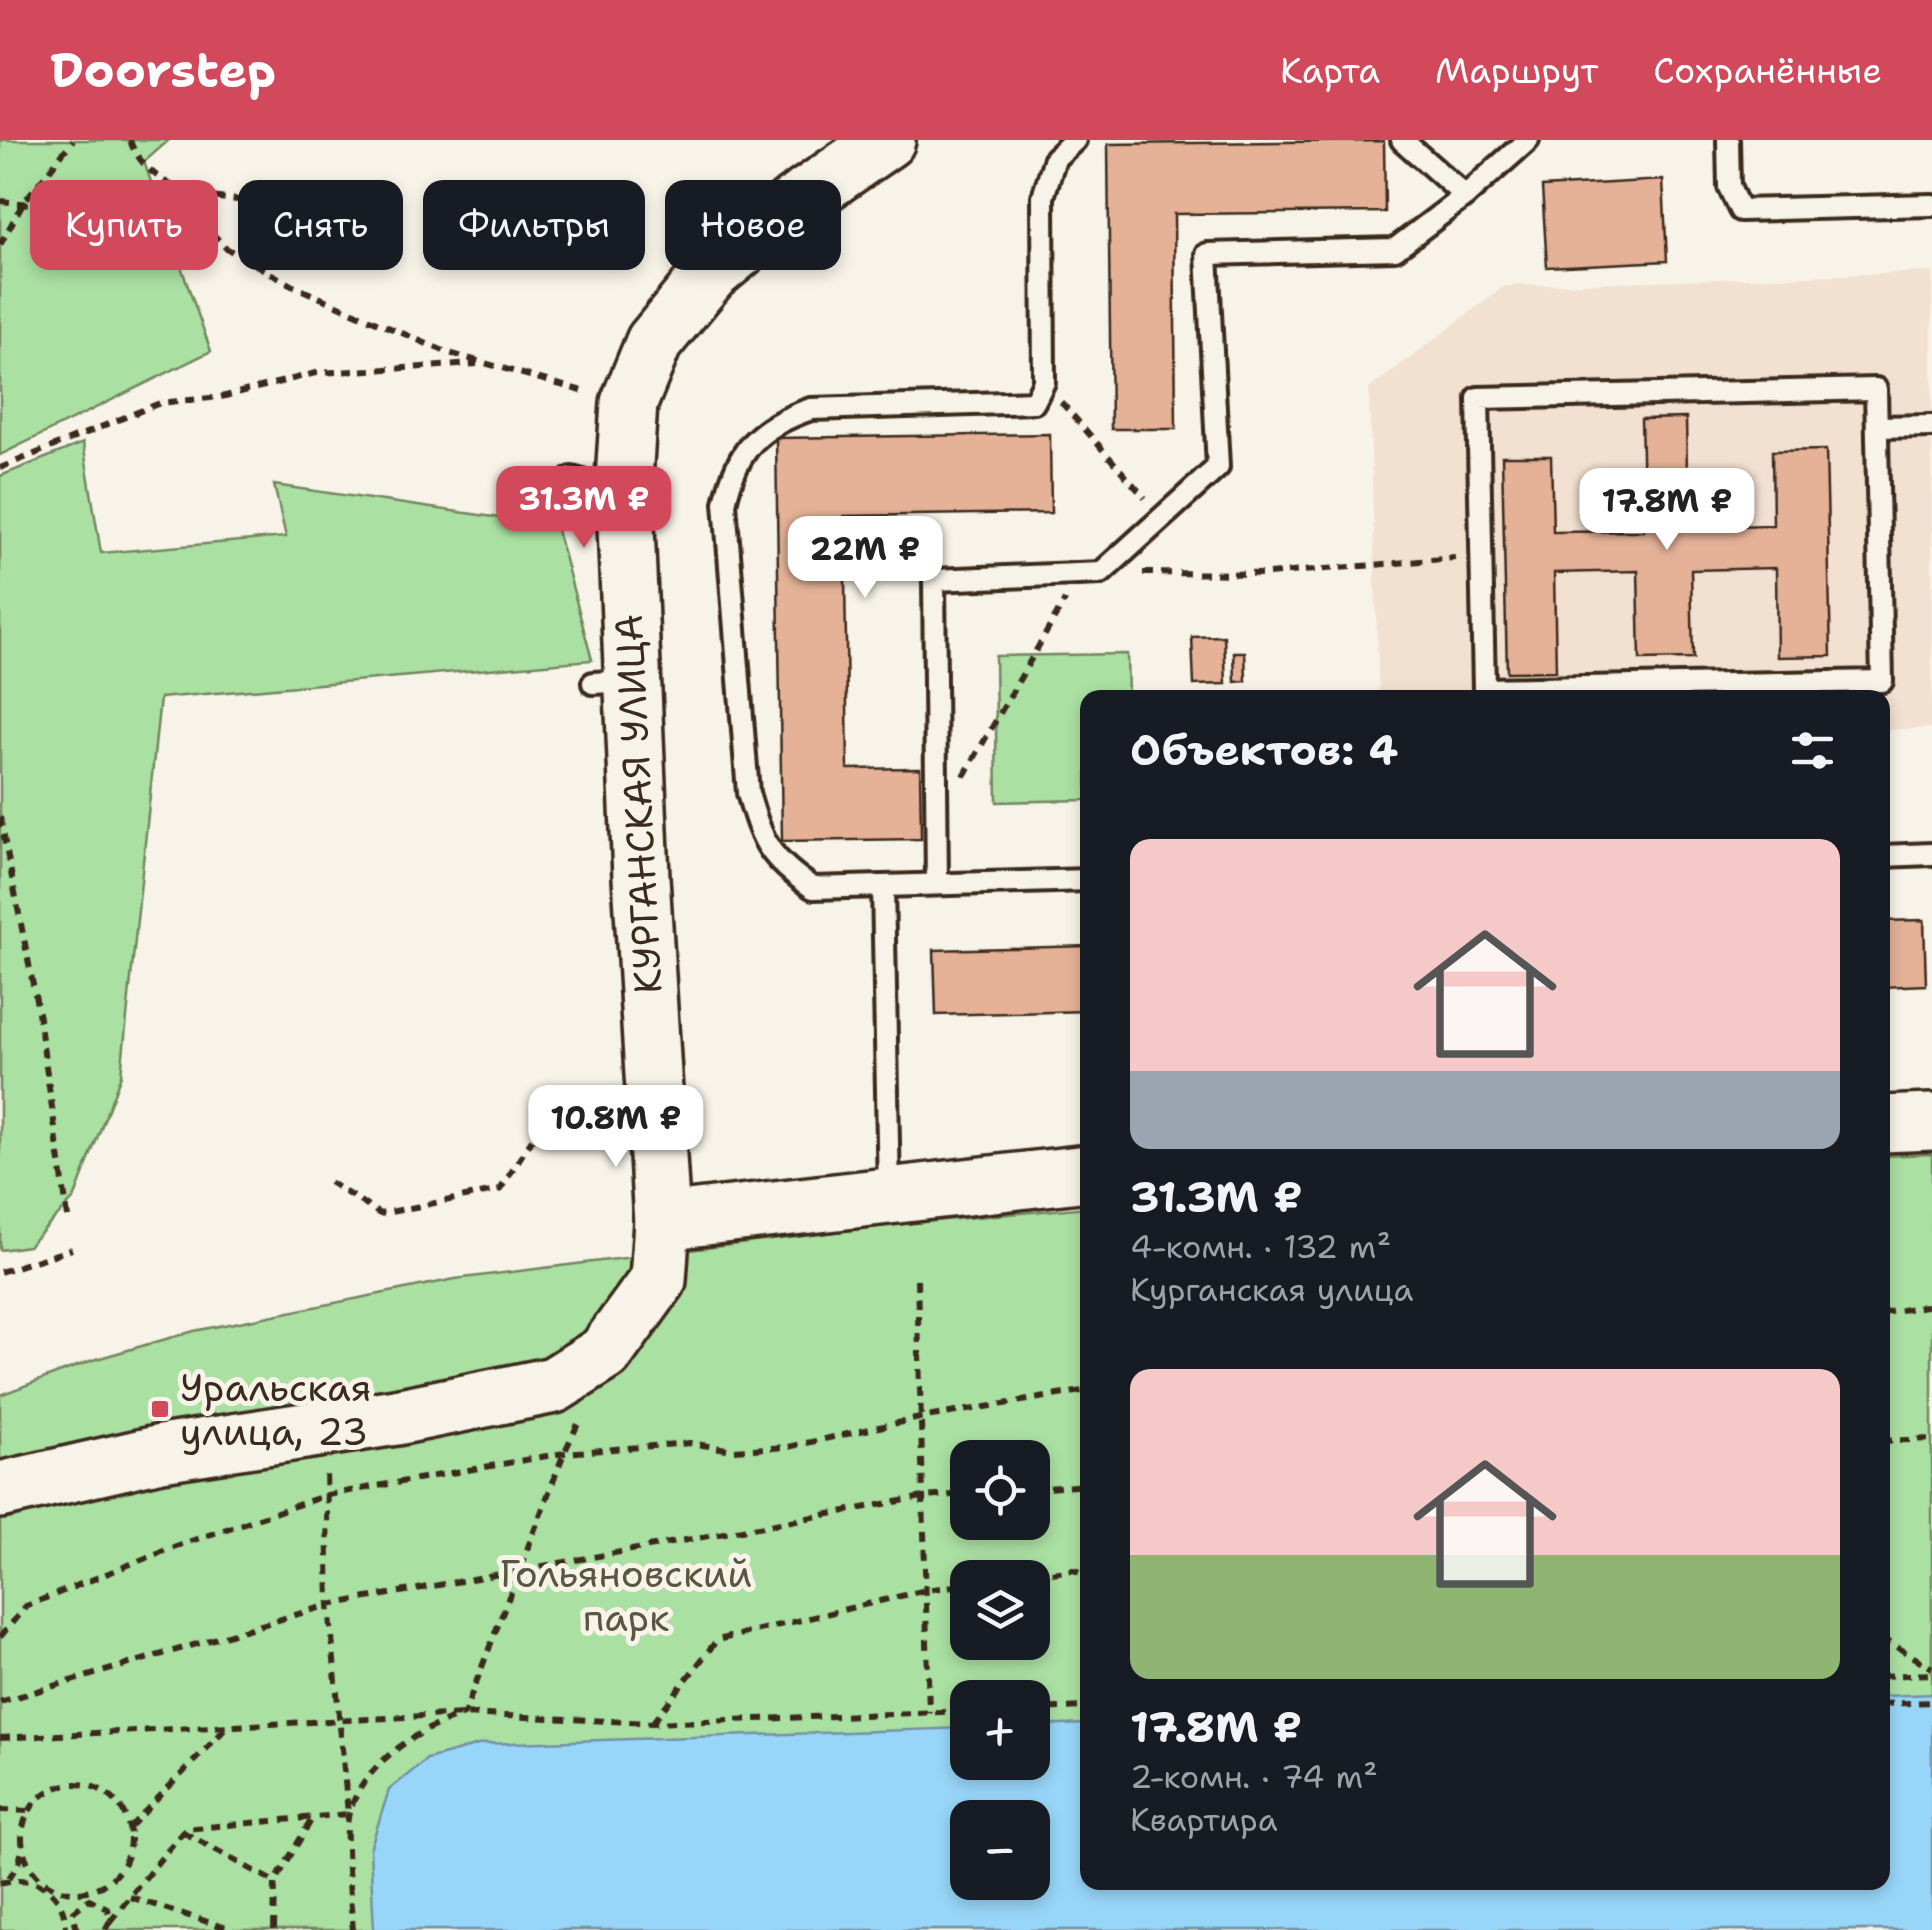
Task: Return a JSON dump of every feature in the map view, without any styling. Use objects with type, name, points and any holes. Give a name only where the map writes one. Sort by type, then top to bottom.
[{"type":"main road","name":"КУРГАНСКАЯ УЛИЦА","points":[[0,1490],[160,1454],[396,1417],[554,1384],[605,1353],[658,1280],[662,1222],[613,682],[629,403],[654,342],[710,274],[784,212],[887,140]]},
{"type":"main road","points":[[1890,1124],[1932,1122]]},
{"type":"main road","points":[[662,1222],[1080,1174]]},
{"type":"lane","points":[[1075,140],[1055,158],[1042,197],[1044,382],[1034,402],[811,409],[784,418],[753,442],[733,468],[725,503],[748,793],[759,835],[784,868],[813,888],[1080,880]]},
{"type":"lane","points":[[1402,140],[1465,196]]},
{"type":"lane","points":[[937,884],[934,580],[1090,573],[1162,518],[1218,467],[1207,254],[1395,249],[1465,196],[1528,140]]},
{"type":"lane","points":[[1728,140],[1729,187],[1740,210],[1932,204]]},
{"type":"lane","points":[[1876,390],[1877,427],[1882,681],[1484,689],[1478,398],[1876,390]]},
{"type":"lane","points":[[1877,427],[1932,426]]},
{"type":"lane","points":[[572,478],[625,493]]},
{"type":"lane","points":[[1890,856],[1932,854]]},
{"type":"lane","points":[[883,886],[889,1196]]},
{"type":"path","points":[[0,245],[23,203],[73,140]]},
{"type":"path","points":[[130,140],[153,173],[164,180]]},
{"type":"path","points":[[0,201],[30,204]]},
{"type":"path","points":[[218,239],[226,248],[293,286],[396,332],[482,364],[629,403]]},
{"type":"path","points":[[0,468],[160,402],[221,396],[316,373],[482,364]]},
{"type":"path","points":[[1044,382],[1162,518]]},
{"type":"path","points":[[936,824],[1090,573],[1268,574],[1481,556]]},
{"type":"path","points":[[0,817],[36,1004],[68,1224]]},
{"type":"path","points":[[329,1182],[380,1214],[500,1190],[532,1139]]},
{"type":"path","points":[[0,1272],[72,1249]]},
{"type":"path","points":[[916,1279],[929,1712]]},
{"type":"path","points":[[1890,1312],[1932,1305]]},
{"type":"path","points":[[0,1637],[26,1606],[176,1546],[327,1495],[564,1453],[690,1443],[733,1450],[788,1448],[920,1418],[1080,1391]]},
{"type":"path","points":[[464,1714],[564,1453],[582,1416]]},
{"type":"path","points":[[1890,1442],[1932,1439]]},
{"type":"path","points":[[1050,1488],[1080,1486]]},
{"type":"path","points":[[327,1495],[329,1605],[348,1814],[353,1930]]},
{"type":"path","points":[[0,1702],[329,1605],[520,1568],[950,1495]]},
{"type":"path","points":[[1050,1573],[1080,1572]]},
{"type":"path","points":[[652,1723],[717,1640],[950,1587]]},
{"type":"path","points":[[1890,1643],[1932,1671]]},
{"type":"path","points":[[1890,1675],[1932,1671]]},
{"type":"path","points":[[1890,1704],[1932,1702]]},
{"type":"path","points":[[1050,1707],[1080,1706]]},
{"type":"path","points":[[0,1738],[464,1714],[652,1723],[950,1711]]},
{"type":"path","points":[[348,1814],[369,1776],[404,1742],[436,1723],[464,1714]]},
{"type":"path","points":[[129,1828],[229,1725]]},
{"type":"path","points":[[2,1882],[15,1872],[28,1811],[42,1795],[60,1786],[80,1784],[99,1788],[116,1800],[129,1828],[128,1858],[117,1875],[85,1896],[73,1912],[77,1930]]},
{"type":"path","points":[[0,1810],[28,1811]]},
{"type":"path","points":[[105,1930],[183,1832],[348,1814]]},
{"type":"path","points":[[274,1930],[275,1882],[313,1817]]},
{"type":"path","points":[[183,1832],[275,1882]]},
{"type":"path","points":[[22,1850],[30,1868],[58,1899],[66,1917],[66,1930]]},
{"type":"path","points":[[2,1882],[24,1879],[85,1896],[102,1903],[110,1921]]},
{"type":"path","points":[[129,1897],[233,1930]]},
{"type":"shaded area","points":[[1932,272],[1932,728],[1890,730],[1890,690],[1379,690],[1369,389],[1505,286]]},
{"type":"green space","points":[[0,140],[169,140],[144,162],[150,180],[30,180],[30,270],[182,270],[211,351],[0,455]]},
{"type":"green space","points":[[83,443],[101,553],[286,537],[274,485],[556,526],[592,660],[160,698],[121,1075],[74,1199],[28,1246],[0,1250],[0,476]]},
{"type":"green space","points":[[1127,654],[1128,690],[1080,690],[1080,800],[997,802],[995,656]]},
{"type":"green space","name":"Гольяновcкий парк","points":[[1932,1154],[1932,1930],[0,1930],[0,1395],[93,1360],[194,1331],[455,1279],[900,1224],[1080,1208],[1080,1890],[1890,1890],[1890,1156]]},
{"type":"water","points":[[1932,1694],[1932,1930],[374,1930],[370,1849],[389,1790],[427,1759],[482,1744],[950,1729],[950,1780],[1050,1780],[1050,1725],[1080,1724],[1080,1890],[1890,1890],[1890,1696]]},
{"type":"building","points":[[1384,141],[1385,212],[1174,214],[1176,429],[1111,429],[1108,144]]},
{"type":"building","points":[[1663,180],[1667,261],[1547,267],[1542,187]]},
{"type":"building","points":[[1686,418],[1688,527],[1773,525],[1772,451],[1826,450],[1831,656],[1777,657],[1776,568],[1691,570],[1693,659],[1640,660],[1638,571],[1554,573],[1556,671],[1507,672],[1502,456],[1551,456],[1553,532],[1644,531],[1641,419]]},
{"type":"building","points":[[1050,434],[1051,513],[844,516],[848,769],[920,768],[921,839],[782,841],[776,438]]},
{"type":"building","points":[[1224,636],[1226,684],[1194,685],[1192,637]]},
{"type":"building","points":[[1234,652],[1245,652],[1246,681],[1235,682]]},
{"type":"building","points":[[1924,920],[1926,985],[1890,987],[1890,921]]},
{"type":"building","points":[[1080,946],[1080,1011],[936,1015],[934,950]]},
{"type":"place","name":"Уральская улица, 23","points":[[160,1409]]}]
